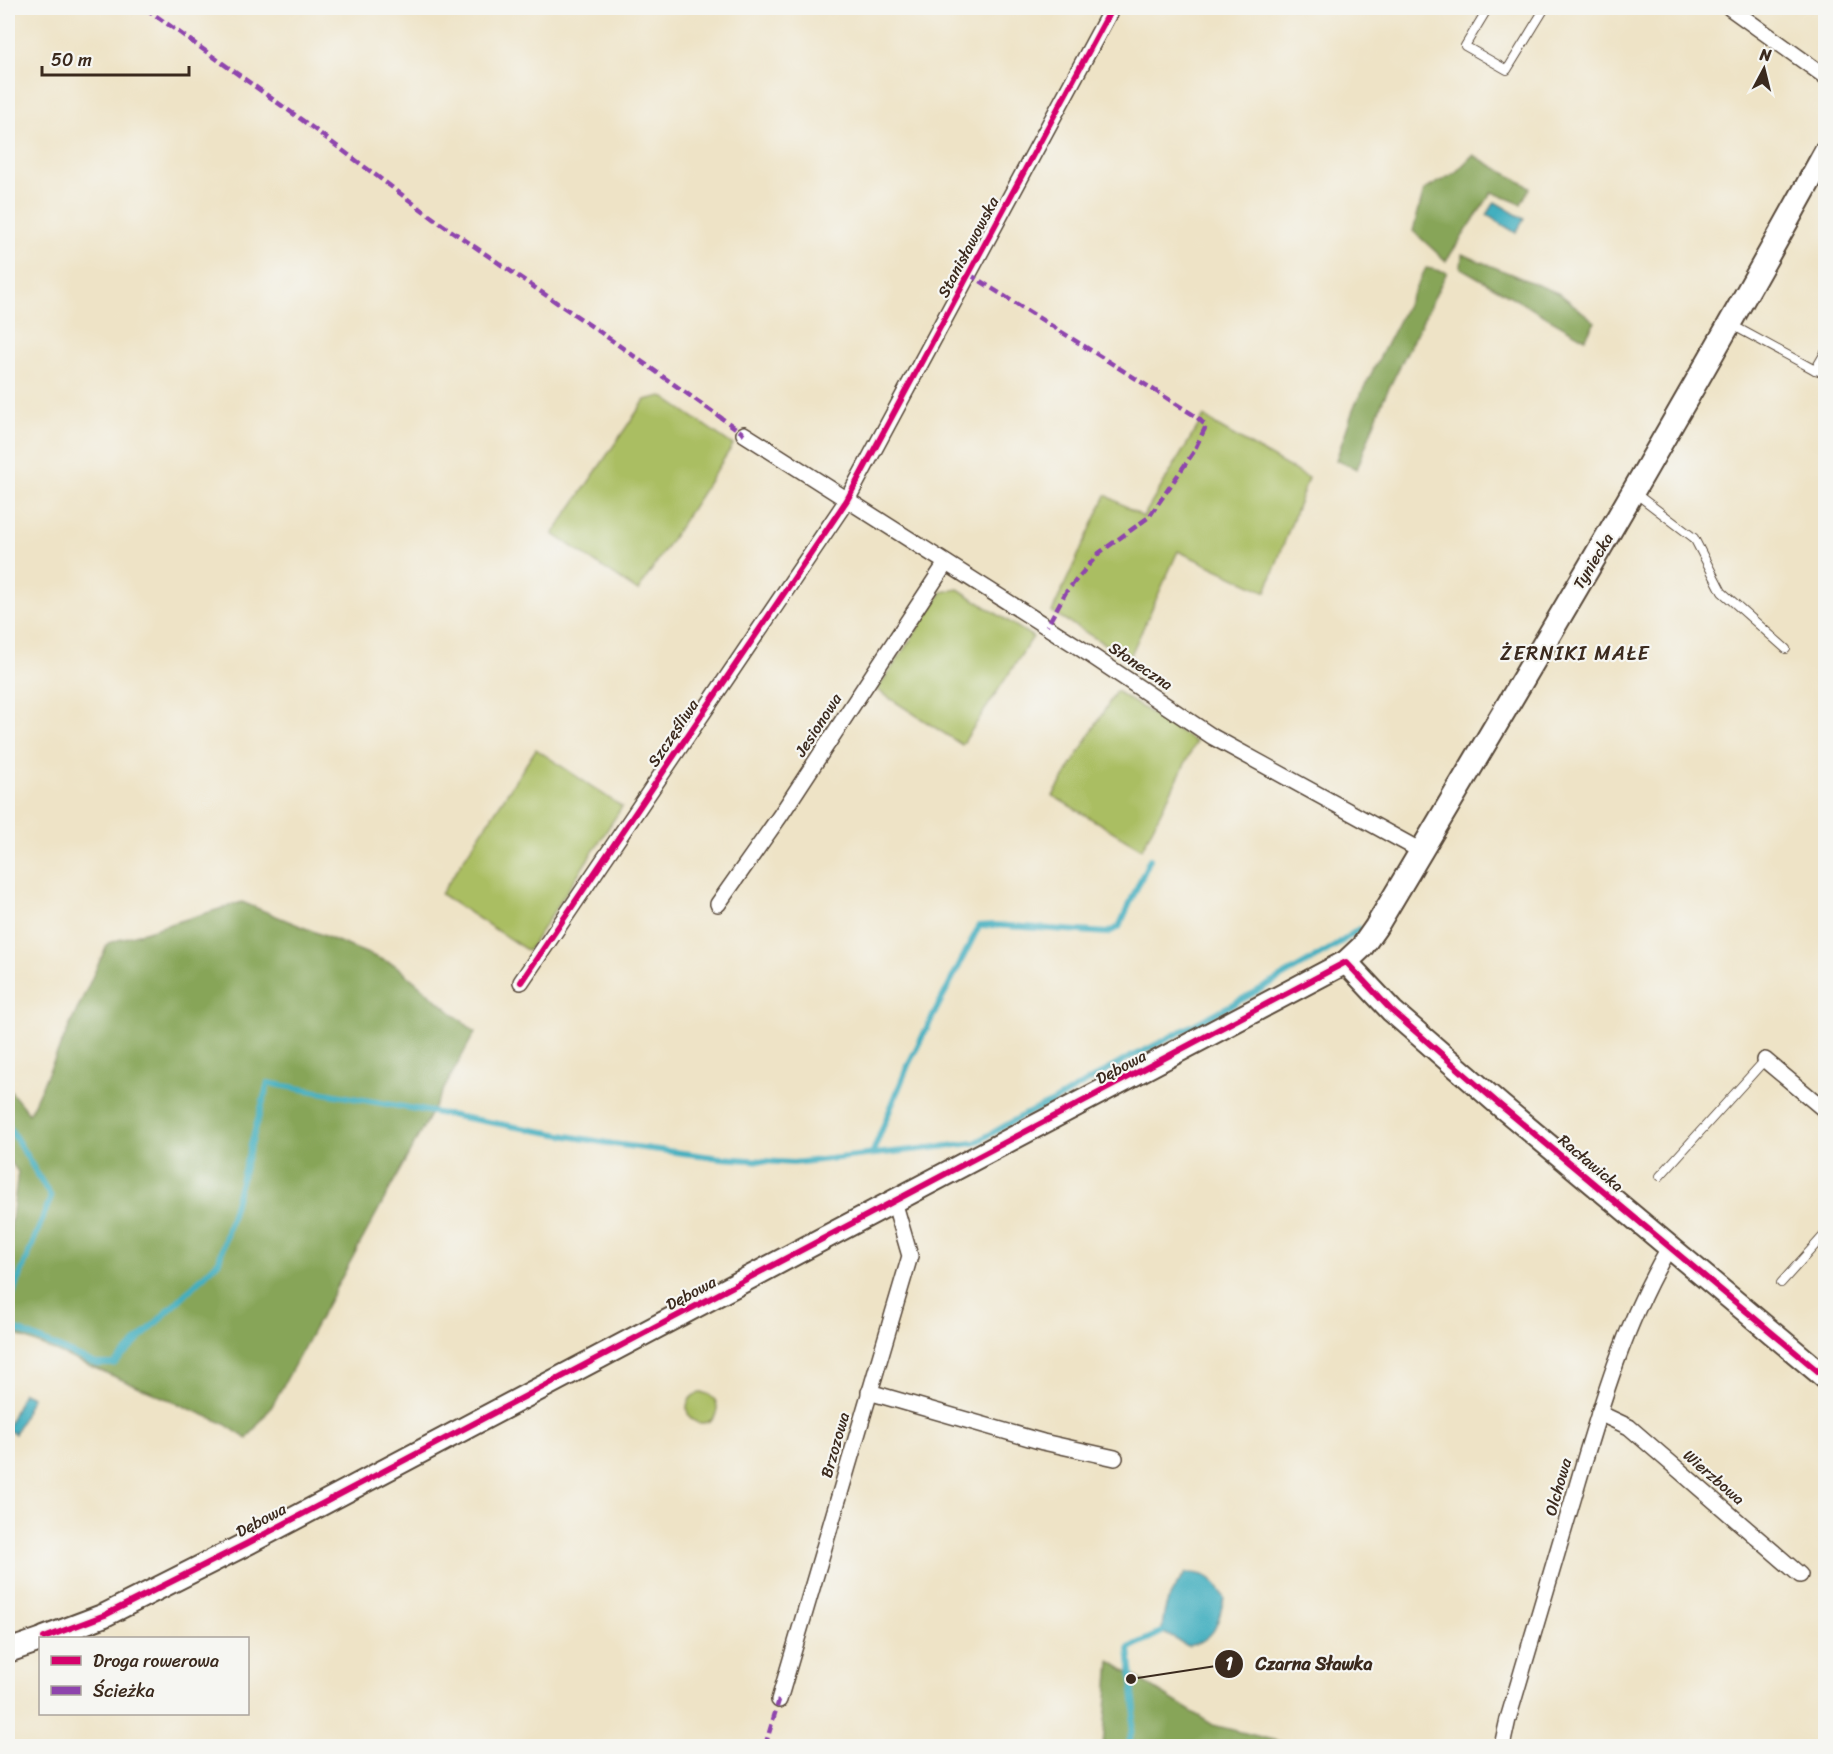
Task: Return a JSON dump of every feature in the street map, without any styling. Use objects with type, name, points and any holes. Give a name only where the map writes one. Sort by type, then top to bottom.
[{"type":"street","name":"Stanisławowska","points":[[847,500],[1112,8]]},
{"type":"street","points":[[1730,8],[1826,77]]},
{"type":"street","name":"Tyniecka","points":[[1346,962],[1372,934],[1634,492],[1731,324],[1826,151]]},
{"type":"street","name":"Słoneczna","points":[[744,434],[1080,648],[1213,737],[1421,851]]},
{"type":"street","name":"Szczęśliwa","points":[[521,982],[847,500]]},
{"type":"street","name":"Jesionowa","points":[[718,904],[780,816],[946,563]]},
{"type":"street","name":"Dębowa","points":[[47,1637],[105,1615],[214,1560],[1346,962]]},
{"type":"street","name":"Racławicka","points":[[1346,962],[1392,1011],[1500,1105],[1826,1378]]},
{"type":"street","points":[[1765,1060],[1826,1111]]},
{"type":"street","name":"Brzozowa","points":[[779,1700],[910,1256],[894,1200]]},
{"type":"street","name":"Olchowa","points":[[1502,1746],[1599,1413],[1617,1360],[1646,1290],[1670,1246]]},
{"type":"street","points":[[869,1392],[1043,1442],[1115,1458]]},
{"type":"street","name":"Wierzbowa","points":[[1599,1413],[1629,1427],[1800,1575]]},
{"type":"street","name":"Dębowa","points":[[8,1651],[39,1640]]},
{"type":"lane","points":[[1488,8],[1465,46],[1507,70],[1545,8]]},
{"type":"lane","points":[[1731,324],[1815,370],[1826,373]]},
{"type":"lane","points":[[1815,370],[1826,351]]},
{"type":"lane","points":[[1634,492],[1694,538],[1722,592],[1786,649]]},
{"type":"lane","points":[[1660,1176],[1765,1060]]},
{"type":"lane","points":[[1781,1283],[1826,1233]]},
{"type":"green space","points":[[1473,155],[1530,187],[1521,204],[1492,192],[1446,261],[1413,231],[1424,190],[1455,173]]},
{"type":"green space","points":[[1462,254],[1560,294],[1595,322],[1585,339],[1461,268]]},
{"type":"green space","points":[[1426,268],[1447,272],[1383,400],[1357,469],[1336,460],[1354,407]]},
{"type":"green space","points":[[662,396],[733,445],[638,591],[553,534],[645,400]]},
{"type":"green space","points":[[1204,416],[1308,478],[1266,592],[1178,551],[1129,659],[1052,612],[1106,495],[1143,517]]},
{"type":"green space","points":[[958,589],[1033,637],[962,745],[877,690],[942,592]]},
{"type":"green space","points":[[1116,691],[1196,742],[1142,849],[1053,796]]},
{"type":"green space","points":[[536,749],[622,807],[528,951],[441,894]]},
{"type":"green space","points":[[242,902],[395,965],[475,1032],[272,1406],[247,1439],[223,1423],[8,1331],[8,1248],[18,1172],[8,1158],[8,1088],[29,1114],[108,943]]},
{"type":"green space","points":[[702,1393],[713,1397],[717,1408],[713,1419],[702,1423],[691,1419],[687,1408],[691,1397]]},
{"type":"green space","points":[[1110,1661],[1213,1725],[1297,1746],[1103,1746]]},
{"type":"water","points":[[1495,202],[1524,219],[1516,233],[1487,215]]},
{"type":"water","points":[[23,1393],[32,1397],[15,1434],[8,1430],[8,1426]]},
{"type":"water","points":[[1186,1573],[1200,1574],[1210,1578],[1224,1598],[1215,1629],[1205,1639],[1188,1646],[1162,1632],[1168,1600]]},
{"type":"waterway","points":[[872,1154],[908,1065],[979,926],[994,925],[1107,933],[1119,927],[1150,859]]},
{"type":"waterway","points":[[8,1326],[96,1364],[114,1364],[219,1261],[268,1083],[613,1144],[721,1158],[793,1163],[975,1143],[1024,1115],[1051,1103],[1130,1057],[1252,994],[1335,946],[1359,929]]},
{"type":"waterway","points":[[8,1125],[51,1197],[8,1306]]},
{"type":"waterway","points":[[1129,1746],[1135,1709],[1129,1648],[1162,1632]]},
{"type":"marked path","points":[[145,8],[302,120],[437,221],[744,434]]},
{"type":"marked path","points":[[969,274],[1197,417],[1206,426],[1193,453],[1149,517],[1099,553],[1066,592],[1047,626]]},
{"type":"marked path","points":[[765,1746],[779,1700]]},
{"type":"cycle path","points":[[521,982],[847,500],[1112,8]]},
{"type":"cycle path","points":[[47,1637],[105,1615],[246,1544],[1346,962],[1392,1011],[1500,1105],[1826,1378]]},
{"type":"place","name":"Czarna Sławka","points":[[1131,1679]]},
{"type":"district","name":"ŻERNIKI MAŁE","points":[[1575,653]]}]
